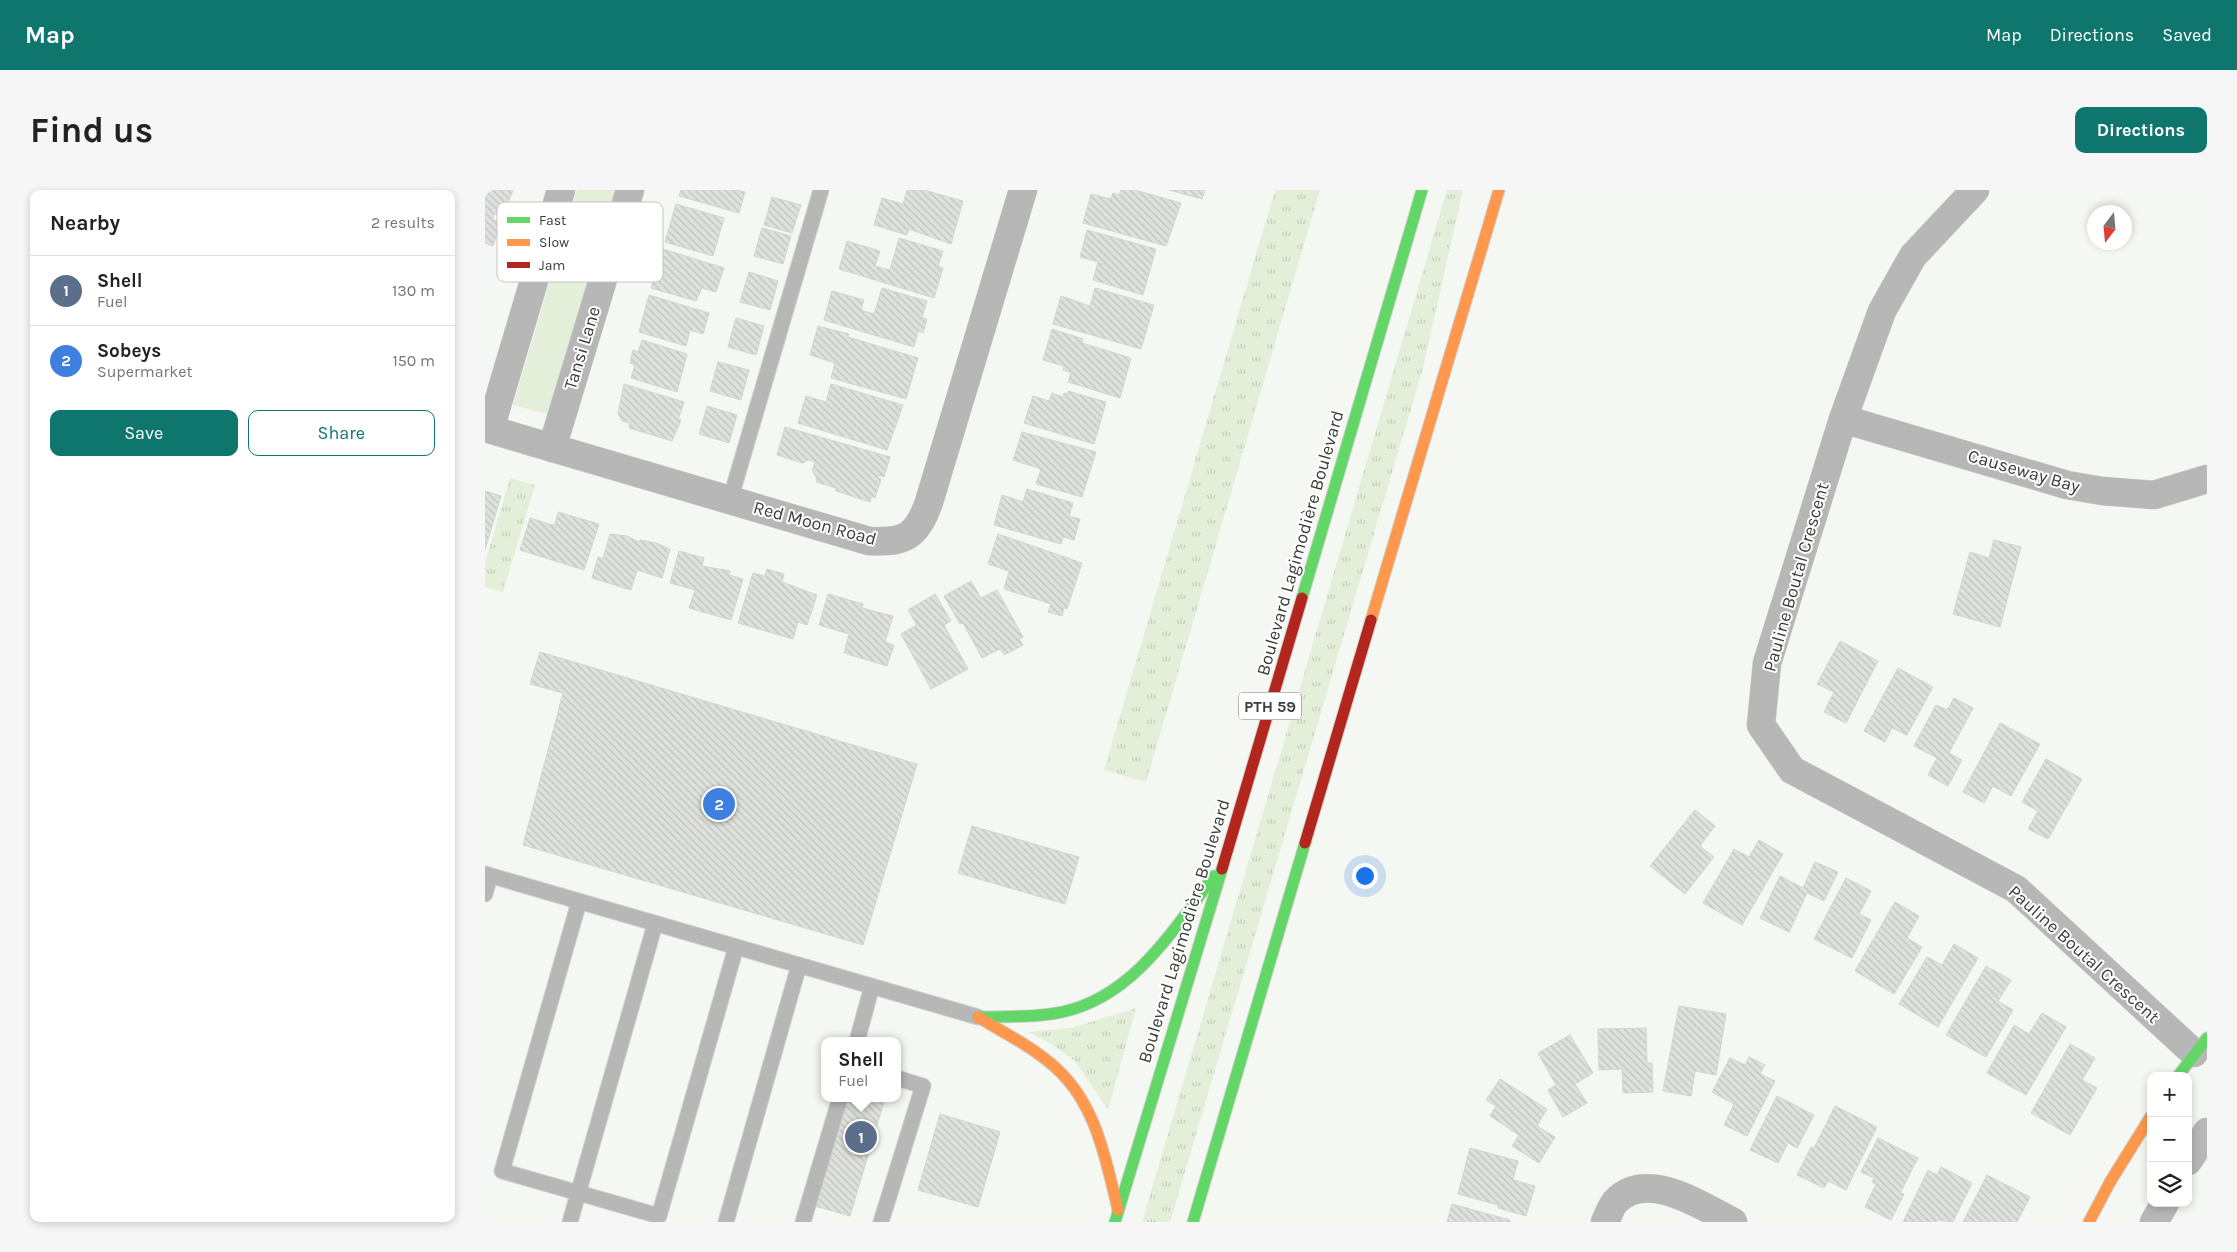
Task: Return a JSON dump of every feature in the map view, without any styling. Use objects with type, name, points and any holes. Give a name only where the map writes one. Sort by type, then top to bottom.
[{"type":"main road","name":"Boulevard Lagimodière Boulevard","points":[[1115,1222],[1223,865],[1422,190]]},
{"type":"main road","points":[[1193,1222],[1499,190]]},
{"type":"main road","points":[[978,1017],[1062,1012],[1087,1004],[1113,992],[1140,969],[1223,865]]},
{"type":"main road","points":[[978,1017],[1050,1063],[1064,1075],[1077,1092],[1100,1136],[1118,1210]]},
{"type":"main road","points":[[2182,1072],[2201,1045]]},
{"type":"main road","points":[[2089,1222],[2110,1182],[2150,1117]]},
{"type":"street","points":[[557,202],[561,190]]},
{"type":"street","name":"Tansi Lane","points":[[626,202],[630,190]]},
{"type":"street","name":"Red Moon Road","points":[[487,429],[869,541],[893,542],[911,534],[925,515],[1023,190]]},
{"type":"street","name":"Pauline Boutal Crescent","points":[[1975,190],[1913,256],[1882,311],[1843,419],[1767,663],[1761,725],[1792,770],[2017,889],[2201,1045]]},
{"type":"street","points":[[487,429],[533,282]]},
{"type":"street","name":"Tansi Lane","points":[[552,448],[602,282]]},
{"type":"street","name":"Causeway Bay","points":[[1843,419],[2067,485],[2101,491],[2153,495],[2207,479]]},
{"type":"street","points":[[2192,1154],[2207,1132]]},
{"type":"street","points":[[1605,1222],[1616,1201],[1640,1187],[1675,1193],[1733,1222]]},
{"type":"street","points":[[2154,1222],[2163,1207]]},
{"type":"lane","points":[[730,500],[821,190]]},
{"type":"lane","points":[[485,894],[487,875],[978,1017]]},
{"type":"lane","points":[[579,902],[502,1171],[578,1193],[659,1216],[736,947]]},
{"type":"lane","points":[[570,1222],[655,924]]},
{"type":"lane","points":[[726,1222],[799,965]]},
{"type":"lane","points":[[858,1037],[872,986]]},
{"type":"lane","points":[[881,1222],[923,1086],[901,1079]]},
{"type":"lane","points":[[803,1222],[839,1102]]},
{"type":"green space","points":[[577,190],[616,190],[613,202],[573,202]]},
{"type":"green space","points":[[1275,190],[1320,190],[1146,782],[1104,770]]},
{"type":"green space","points":[[1447,190],[1463,190],[1423,368],[1170,1222],[1142,1222]]},
{"type":"green space","points":[[550,282],[589,282],[551,415],[513,405]]},
{"type":"green space","points":[[510,478],[535,485],[503,592],[485,587],[485,563]]},
{"type":"green space","points":[[1136,1008],[1108,1110],[1075,1061],[1050,1043],[1028,1032],[1072,1028]]},
{"type":"building","points":[[485,190],[513,190],[508,202],[497,202],[497,215],[494,214],[493,220],[497,221],[497,235],[493,246],[485,243]]},
{"type":"building","points":[[681,190],[737,190],[745,192],[739,213],[679,196]]},
{"type":"building","points":[[907,190],[924,190],[963,201],[951,244],[909,229],[907,235],[874,225],[882,198],[903,204]]},
{"type":"building","points":[[1121,190],[1135,190],[1181,203],[1166,246],[1083,223],[1091,194],[1111,199],[1113,193],[1119,195]]},
{"type":"building","points":[[1169,190],[1205,190],[1202,199]]},
{"type":"building","points":[[772,197],[801,205],[792,233],[764,225]]},
{"type":"building","points":[[676,204],[724,218],[713,256],[665,242]]},
{"type":"building","points":[[762,228],[791,236],[783,264],[754,256]]},
{"type":"building","points":[[1087,230],[1156,249],[1143,295],[1093,280],[1098,262],[1080,257]]},
{"type":"building","points":[[899,238],[943,251],[938,266],[943,268],[934,298],[839,269],[847,241],[880,251],[875,266],[890,270]]},
{"type":"building","points":[[663,249],[724,268],[716,292],[702,288],[696,301],[651,288],[653,282],[663,282]]},
{"type":"building","points":[[749,272],[778,281],[770,310],[740,302]]},
{"type":"building","points":[[882,288],[927,301],[922,318],[927,319],[923,333],[918,331],[914,347],[824,320],[832,291],[864,300],[861,310],[874,314]]},
{"type":"building","points":[[1095,288],[1154,305],[1141,349],[1053,324],[1061,296],[1090,306]]},
{"type":"building","points":[[649,295],[709,313],[703,334],[690,330],[686,346],[639,332]]},
{"type":"building","points":[[736,318],[764,326],[756,355],[728,347]]},
{"type":"building","points":[[818,326],[849,334],[848,337],[918,358],[906,399],[831,378],[835,363],[810,355]]},
{"type":"building","points":[[1052,329],[1083,339],[1082,343],[1131,358],[1120,398],[1068,382],[1071,373],[1063,370],[1064,366],[1043,360]]},
{"type":"building","points":[[642,340],[687,354],[677,392],[631,378],[635,365],[630,363],[633,350],[638,352]]},
{"type":"building","points":[[718,362],[749,370],[741,400],[710,391]]},
{"type":"building","points":[[624,384],[684,402],[678,420],[681,420],[672,441],[629,428],[630,423],[622,421],[618,413]]},
{"type":"building","points":[[831,384],[903,405],[887,450],[798,423],[806,396],[826,402]]},
{"type":"building","points":[[1068,391],[1106,402],[1094,444],[1024,423],[1033,396],[1049,401],[1052,393],[1063,397],[1064,393],[1068,394]]},
{"type":"building","points":[[707,406],[737,415],[729,443],[699,434]]},
{"type":"building","points":[[785,427],[890,457],[884,477],[879,475],[878,478],[881,479],[875,498],[871,496],[870,502],[836,491],[836,488],[816,482],[817,479],[812,470],[815,462],[808,460],[803,463],[777,455]]},
{"type":"building","points":[[1022,432],[1096,452],[1082,497],[1036,484],[1041,469],[1013,460]]},
{"type":"building","points":[[1027,489],[1073,503],[1069,516],[1080,519],[1074,540],[1063,537],[1061,544],[994,525],[1002,495],[1023,502]]},
{"type":"building","points":[[485,491],[501,496],[485,550]]},
{"type":"building","points":[[558,512],[599,524],[584,570],[520,550],[530,518],[552,525],[555,524]]},
{"type":"building","points":[[610,534],[627,536],[639,542],[640,540],[656,543],[670,549],[662,578],[637,570],[631,590],[592,578],[598,557],[603,559]]},
{"type":"building","points":[[998,534],[1082,563],[1067,609],[1064,608],[1062,616],[1048,612],[1051,604],[1004,589],[1009,571],[988,564]]},
{"type":"building","points":[[1994,540],[2021,547],[2000,627],[1953,614],[1970,552],[1989,558]]},
{"type":"building","points":[[679,551],[704,558],[702,566],[730,571],[729,575],[743,579],[731,620],[689,608],[695,590],[670,583]]},
{"type":"building","points":[[767,569],[784,574],[782,582],[817,595],[807,625],[798,622],[793,639],[738,623],[753,573],[765,576]]},
{"type":"building","points":[[971,581],[981,598],[997,590],[1023,637],[1019,639],[1023,645],[1004,655],[1000,649],[982,658],[963,623],[960,624],[944,596]]},
{"type":"building","points":[[828,594],[863,604],[862,608],[893,616],[885,642],[894,645],[887,666],[844,653],[849,634],[819,625]]},
{"type":"building","points":[[935,594],[951,621],[944,625],[968,669],[931,689],[901,634],[917,625],[908,610]]},
{"type":"building","points":[[1840,641],[1878,661],[1846,723],[1824,712],[1834,692],[1817,684]]},
{"type":"building","points":[[540,652],[917,764],[863,945],[523,845],[563,693],[530,684]]},
{"type":"building","points":[[1898,668],[1933,687],[1907,735],[1892,728],[1885,742],[1864,731]]},
{"type":"building","points":[[1954,698],[1973,708],[1949,753],[1962,760],[1948,786],[1928,775],[1937,758],[1914,746],[1936,705],[1947,710]]},
{"type":"building","points":[[2000,723],[2040,744],[2011,796],[1993,786],[1984,803],[1963,792]]},
{"type":"building","points":[[2046,759],[2082,779],[2048,839],[2028,829],[2038,811],[2022,802]]},
{"type":"building","points":[[1695,810],[1715,826],[1700,846],[1714,857],[1685,894],[1650,866]]},
{"type":"building","points":[[972,826],[1079,857],[1065,904],[958,873]]},
{"type":"building","points":[[1759,840],[1783,854],[1742,925],[1703,903],[1734,849],[1749,857]]},
{"type":"building","points":[[1815,862],[1838,872],[1824,901],[1807,893],[1789,932],[1760,918],[1780,876],[1803,888]]},
{"type":"building","points":[[1846,878],[1871,891],[1859,914],[1871,920],[1852,958],[1814,939]]},
{"type":"building","points":[[1895,902],[1919,916],[1907,938],[1922,947],[1894,994],[1855,971]]},
{"type":"building","points":[[1954,944],[1978,958],[1938,1027],[1899,1004],[1927,957],[1942,965]]},
{"type":"building","points":[[1986,966],[2011,980],[1998,1001],[2013,1010],[1986,1057],[1946,1035]]},
{"type":"building","points":[[1679,1006],[1726,1014],[1716,1075],[1695,1071],[1691,1096],[1663,1091]]},
{"type":"building","points":[[2042,1013],[2066,1027],[2026,1095],[1987,1073],[2014,1025],[2029,1034]]},
{"type":"building","points":[[1646,1028],[1647,1063],[1652,1063],[1653,1092],[1623,1093],[1622,1069],[1599,1070],[1598,1029]]},
{"type":"building","points":[[1570,1035],[1593,1073],[1575,1084],[1587,1103],[1563,1117],[1548,1090],[1556,1085],[1538,1053]]},
{"type":"building","points":[[2070,1044],[2095,1058],[2082,1080],[2097,1088],[2070,1135],[2031,1113]]},
{"type":"building","points":[[1749,1057],[1765,1065],[1760,1074],[1775,1081],[1747,1136],[1724,1125],[1734,1104],[1712,1092],[1730,1058],[1745,1065]]},
{"type":"building","points":[[1500,1079],[1547,1109],[1537,1126],[1555,1137],[1539,1163],[1512,1146],[1519,1135],[1490,1116],[1496,1106],[1486,1100]]},
{"type":"building","points":[[1777,1096],[1814,1115],[1797,1148],[1788,1143],[1778,1163],[1750,1150]]},
{"type":"building","points":[[846,1102],[884,1102],[850,1216],[815,1206]]},
{"type":"building","points":[[1835,1106],[1877,1127],[1846,1190],[1828,1181],[1824,1188],[1797,1175],[1811,1147],[1814,1148]]},
{"type":"building","points":[[940,1114],[1000,1132],[978,1207],[918,1190]]},
{"type":"building","points":[[1878,1138],[1918,1158],[1900,1193],[1904,1194],[1891,1220],[1865,1207],[1876,1184],[1872,1182],[1874,1178],[1861,1172]]},
{"type":"building","points":[[1470,1148],[1518,1161],[1513,1180],[1535,1186],[1526,1216],[1498,1208],[1498,1205],[1458,1194]]},
{"type":"building","points":[[1941,1167],[1972,1183],[1953,1222],[1937,1220],[1936,1222],[1903,1222],[1928,1170],[1937,1175]]},
{"type":"building","points":[[1987,1175],[2030,1197],[2017,1222],[1963,1222]]},
{"type":"building","points":[[1452,1204],[1510,1220],[1510,1222],[1447,1222]]},
{"type":"traffic: fast","points":[[1302,598],[1422,190]]},
{"type":"traffic: fast","points":[[1193,1222],[1305,843]]},
{"type":"traffic: fast","points":[[1115,1222],[1222,869]]},
{"type":"traffic: fast","points":[[978,1017],[1031,1016],[1062,1012],[1087,1004],[1110,992],[1130,977],[1167,939],[1214,876]]},
{"type":"traffic: fast","points":[[2181,1072],[2207,1038]]},
{"type":"traffic: slow","points":[[1371,620],[1499,190]]},
{"type":"traffic: slow","points":[[978,1017],[1038,1053],[1070,1082],[1081,1098],[1098,1134],[1118,1210]]},
{"type":"traffic: slow","points":[[2089,1222],[2110,1182],[2150,1117]]},
{"type":"traffic: jam","points":[[1222,869],[1302,598]]},
{"type":"traffic: jam","points":[[1305,843],[1371,620]]},
{"type":"place","name":"Sobeys","points":[[719,804]]},
{"type":"place","name":"Shell","points":[[861,1137]]}]
